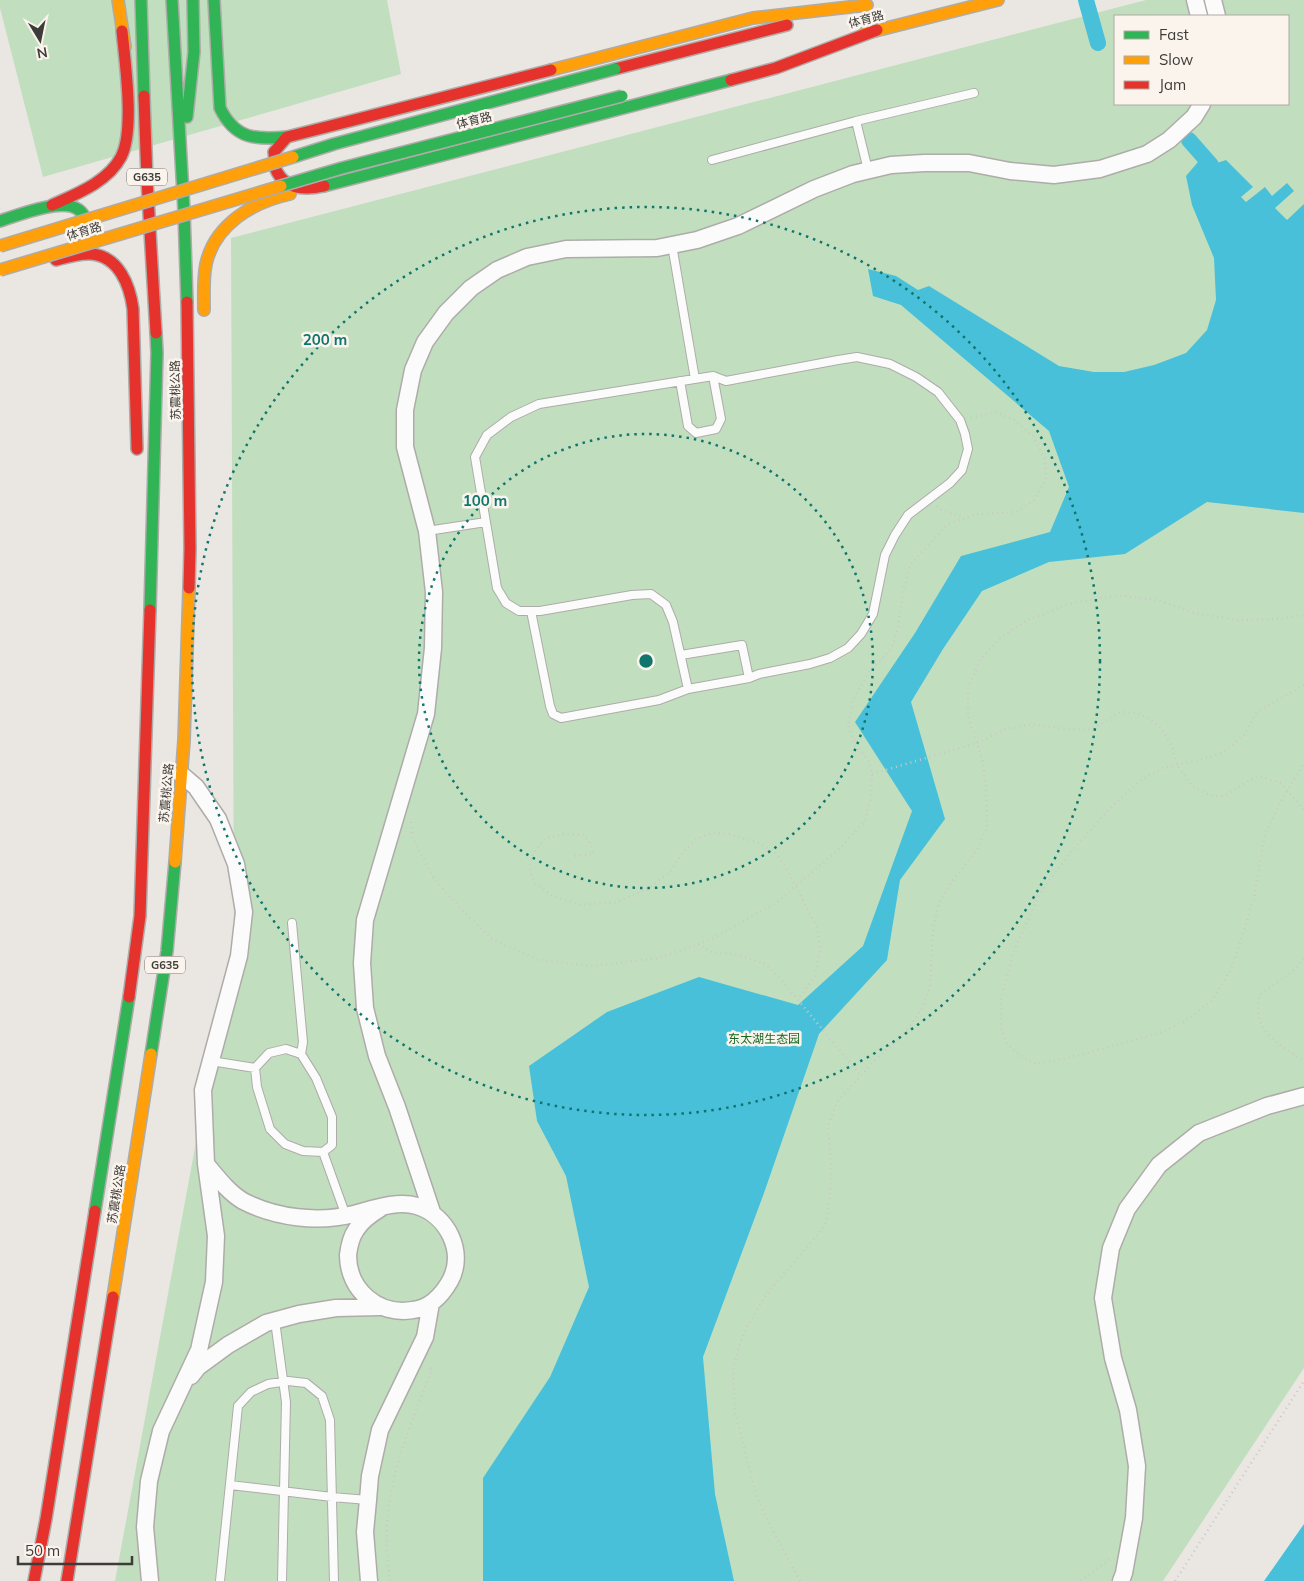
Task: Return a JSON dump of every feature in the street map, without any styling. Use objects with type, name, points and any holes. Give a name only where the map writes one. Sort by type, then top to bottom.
[{"type":"main road","points":[[118,0],[147,180]]},
{"type":"main road","name":"苏震桃公路","points":[[34,1581],[46,1519],[136,950],[142,876],[157,353],[147,180],[141,0]]},
{"type":"main road","name":"苏震桃公路","points":[[67,1581],[167,951],[182,775],[190,549],[188,342],[182,164],[172,0]]},
{"type":"main road","points":[[182,164],[194,52],[193,0]]},
{"type":"main road","points":[[214,0],[220,108],[224,118],[232,128],[252,138],[268,139],[287,136]]},
{"type":"main road","name":"体育路","points":[[754,62],[878,30],[958,5],[998,0]]},
{"type":"main road","name":"体育路","points":[[0,246],[334,144],[871,4],[753,18],[287,136]]},
{"type":"main road","points":[[204,322],[205,273],[209,254],[218,238],[241,214],[257,204],[776,68],[878,30]]},
{"type":"main road","points":[[52,206],[78,194],[100,180],[121,157],[126,141],[127,112],[122,31]]},
{"type":"main road","name":"体育路","points":[[0,270],[342,168],[627,95]]},
{"type":"main road","points":[[287,136],[274,152],[276,171],[285,182],[296,188],[310,189]]},
{"type":"main road","points":[[0,221],[52,206],[65,204],[75,207],[85,218],[89,229],[90,240],[81,254]]},
{"type":"main road","points":[[0,279],[81,254],[99,255],[113,262],[123,276],[131,293],[133,309],[137,457]]},
{"type":"main road","points":[[188,613],[201,528],[201,508]]},
{"type":"main road","points":[[140,534],[147,679]]},
{"type":"street","points":[[1195,0],[1200,15]]},
{"type":"street","points":[[1213,0],[1217,15]]},
{"type":"street","points":[[432,1212],[397,1107],[377,1056],[365,1008],[362,963],[365,920],[426,714],[433,648],[434,592],[427,530],[405,447],[405,410],[413,370],[425,342],[446,313],[471,288],[497,270],[527,257],[566,248],[657,248],[697,240],[738,226],[814,189],[853,174],[891,165],[969,163],[1010,171],[1054,175],[1100,170],[1147,154],[1169,140],[1194,116],[1201,105]]},
{"type":"street","points":[[150,1581],[145,1527],[150,1481],[161,1431],[198,1350],[214,1282],[216,1236],[206,1164],[204,1090],[239,956],[244,912],[236,864],[218,819],[196,787],[182,775]]},
{"type":"street","points":[[1121,1581],[1124,1574],[1134,1518],[1137,1466],[1128,1410],[1113,1358],[1104,1298],[1111,1248],[1128,1209],[1159,1165],[1200,1133],[1267,1106],[1304,1096]]},
{"type":"street","points":[[178,1391],[198,1367],[228,1345],[266,1323],[300,1314],[336,1308],[380,1307],[406,1311],[415,1310],[431,1303],[445,1291],[453,1275],[456,1258],[454,1240],[445,1225],[432,1212],[416,1205],[398,1204],[346,1216],[310,1219],[275,1213],[243,1200],[224,1186],[206,1164]]},
{"type":"street","points":[[380,1307],[365,1297],[354,1283],[348,1266],[348,1248],[360,1224],[366,1217],[381,1208]]},
{"type":"street","points":[[369,1581],[365,1532],[370,1476],[380,1430],[425,1337],[431,1303]]},
{"type":"lane","points":[[712,160],[856,121],[974,93]]},
{"type":"lane","points":[[856,121],[868,170]]},
{"type":"lane","points":[[672,245],[695,379]]},
{"type":"lane","points":[[531,611],[550,706],[554,714],[561,718],[659,700],[688,689],[749,678],[830,658],[848,648],[861,634],[873,614],[885,556],[895,535],[908,515],[950,483],[962,470],[968,449],[965,434],[960,420],[938,392],[916,377],[890,364],[857,357],[726,381],[714,376],[539,404],[511,417],[487,435],[475,457],[497,588],[506,603],[519,611],[531,611],[540,611],[632,594],[651,594],[666,605],[674,622],[688,689]]},
{"type":"lane","points":[[680,381],[688,426],[696,433],[716,429],[721,420],[714,376]]},
{"type":"lane","points":[[427,530],[486,522]]},
{"type":"lane","points":[[680,655],[742,645],[749,678]]},
{"type":"lane","points":[[292,922],[303,1042],[301,1054]]},
{"type":"lane","points":[[286,1049],[301,1054],[316,1078],[332,1117],[332,1145],[322,1152],[303,1151],[285,1144],[270,1129],[257,1087],[254,1068],[269,1053],[286,1049]]},
{"type":"lane","points":[[211,1061],[254,1068]]},
{"type":"lane","points":[[322,1152],[346,1216]]},
{"type":"lane","points":[[275,1321],[286,1402],[282,1581]]},
{"type":"lane","points":[[220,1581],[238,1406],[251,1392],[268,1384],[282,1382],[306,1383],[322,1396],[330,1420],[334,1581]]},
{"type":"lane","points":[[230,1485],[368,1500]]},
{"type":"path","points":[[411,817],[412,836],[434,879],[461,909],[493,940],[540,960],[591,966],[658,958],[710,940],[778,902],[837,851],[865,821],[871,797],[872,774],[868,760],[855,745],[848,725],[853,700],[870,671],[891,649],[898,629],[903,591],[911,564],[948,524],[976,514],[1017,512],[1034,500],[1046,479],[1045,460],[1033,436],[1014,420],[995,412],[960,420]]},
{"type":"path","points":[[928,499],[943,512],[959,515],[964,518]]},
{"type":"path","points":[[800,1581],[757,1498],[735,1413],[733,1367],[744,1332],[765,1296],[824,1226],[830,1197],[831,1165],[828,1127],[837,1102],[878,1057],[903,1035],[922,1009],[930,988],[933,929],[939,903],[955,877],[976,852],[988,828],[984,762],[968,715],[968,688],[980,660],[1001,637],[1028,620],[1069,604],[1118,595],[1157,600],[1195,613],[1236,620],[1278,619],[1304,615]]},
{"type":"path","points":[[1304,686],[1257,712],[1244,735],[1224,752],[1200,760],[1163,768],[1141,780],[1108,810],[1071,852],[1040,892],[1013,953],[1001,998],[1001,1027],[1007,1044],[1021,1056],[1036,1064],[1067,1058],[1160,1033],[1187,1020],[1212,1000],[1231,970],[1254,898],[1259,863],[1266,834],[1304,763]]},
{"type":"path","points":[[872,774],[977,743],[1006,729],[1032,724],[1088,730],[1120,712],[1136,712],[1148,718],[1162,729],[1172,747],[1177,765],[1192,786],[1209,795],[1224,796],[1257,776],[1281,783],[1304,810]]},
{"type":"path","points":[[574,856],[593,854],[591,844],[584,836],[563,834],[546,838],[533,853],[529,867],[534,882],[551,895],[580,905],[617,902],[648,889],[669,873],[684,851],[697,839],[713,833],[729,834],[756,842],[776,854],[787,868],[817,927],[820,950],[815,976],[798,1000]]},
{"type":"path","points":[[698,944],[713,953],[734,954],[766,964],[861,1076]]},
{"type":"path","points":[[1304,959],[1294,970],[1260,995],[1258,1008],[1260,1022],[1272,1038],[1289,1053],[1304,1060]]},
{"type":"path","points":[[390,1581],[387,1562],[387,1517],[392,1484],[400,1451],[432,1369],[412,1364]]},
{"type":"path","points":[[1174,1581],[1304,1381]]},
{"type":"path","points":[[1082,1581],[1129,1545]]},
{"type":"green space","points":[[0,0],[387,0],[401,74],[43,177],[0,8]]},
{"type":"green space","name":"东太湖生态园","points":[[1146,0],[1304,0],[1304,1368],[1163,1581],[115,1581],[234,936],[231,238]]},
{"type":"water","points":[[1226,160],[1253,187],[1241,197],[1246,202],[1265,187],[1272,196],[1287,183],[1294,191],[1275,208],[1287,220],[1304,204],[1304,513],[1207,502],[1125,554],[1049,562],[982,591],[943,649],[911,702],[945,819],[900,880],[887,960],[819,1034],[764,1193],[703,1357],[715,1494],[734,1581],[483,1581],[483,1478],[550,1377],[589,1287],[566,1176],[537,1121],[529,1066],[607,1012],[699,977],[798,1005],[863,946],[912,811],[855,722],[915,633],[961,556],[1050,532],[1069,487],[1049,431],[901,305],[873,296],[868,269],[896,276],[918,290],[929,286],[1059,366],[1094,372],[1124,372],[1154,365],[1186,353],[1207,330],[1216,300],[1214,258],[1192,205],[1186,176],[1198,162],[1211,165]]},
{"type":"water","points":[[1304,1524],[1304,1581],[1264,1581]]},
{"type":"waterway","points":[[1086,0],[1098,43]]},
{"type":"waterway","points":[[1189,140],[1211,165]]},
{"type":"traffic: fast","points":[[141,0],[144,96]]},
{"type":"traffic: fast","points":[[172,0],[184,211],[187,302]]},
{"type":"traffic: fast","points":[[187,117],[194,52],[193,0]]},
{"type":"traffic: fast","points":[[214,0],[220,108],[232,126],[239,132],[265,138],[287,137]]},
{"type":"traffic: fast","points":[[293,157],[334,144],[615,69]]},
{"type":"traffic: fast","points":[[324,186],[731,80]]},
{"type":"traffic: fast","points":[[281,186],[342,168],[622,96]]},
{"type":"traffic: fast","points":[[0,221],[40,208],[62,205],[72,206],[84,216],[90,238]]},
{"type":"traffic: fast","points":[[150,610],[156,333]]},
{"type":"traffic: fast","points":[[151,1054],[167,951],[175,862]]},
{"type":"traffic: fast","points":[[95,1211],[129,997]]},
{"type":"traffic: slow","points":[[118,0],[125,47]]},
{"type":"traffic: slow","points":[[863,34],[998,0]]},
{"type":"traffic: slow","points":[[551,70],[753,18],[867,5]]},
{"type":"traffic: slow","points":[[0,246],[293,157]]},
{"type":"traffic: slow","points":[[0,270],[281,186]]},
{"type":"traffic: slow","points":[[204,310],[206,264],[218,237],[227,226],[250,209],[290,194]]},
{"type":"traffic: slow","points":[[175,862],[184,740],[189,588]]},
{"type":"traffic: slow","points":[[113,1297],[151,1054]]},
{"type":"traffic: jam","points":[[615,69],[787,25]]},
{"type":"traffic: jam","points":[[731,80],[776,68],[877,30]]},
{"type":"traffic: jam","points":[[52,205],[81,192],[100,180],[108,174],[121,157],[125,145],[128,114],[127,78],[122,31]]},
{"type":"traffic: jam","points":[[324,186],[298,187],[281,178],[276,170],[274,152],[287,137],[551,70]]},
{"type":"traffic: jam","points":[[144,96],[156,333]]},
{"type":"traffic: jam","points":[[56,260],[82,254],[101,256],[116,266],[126,282],[133,309],[137,449]]},
{"type":"traffic: jam","points":[[187,302],[189,588]]},
{"type":"traffic: jam","points":[[129,997],[140,916],[150,610]]},
{"type":"traffic: jam","points":[[34,1581],[46,1519],[95,1211]]},
{"type":"traffic: jam","points":[[67,1581],[113,1297]]}]
